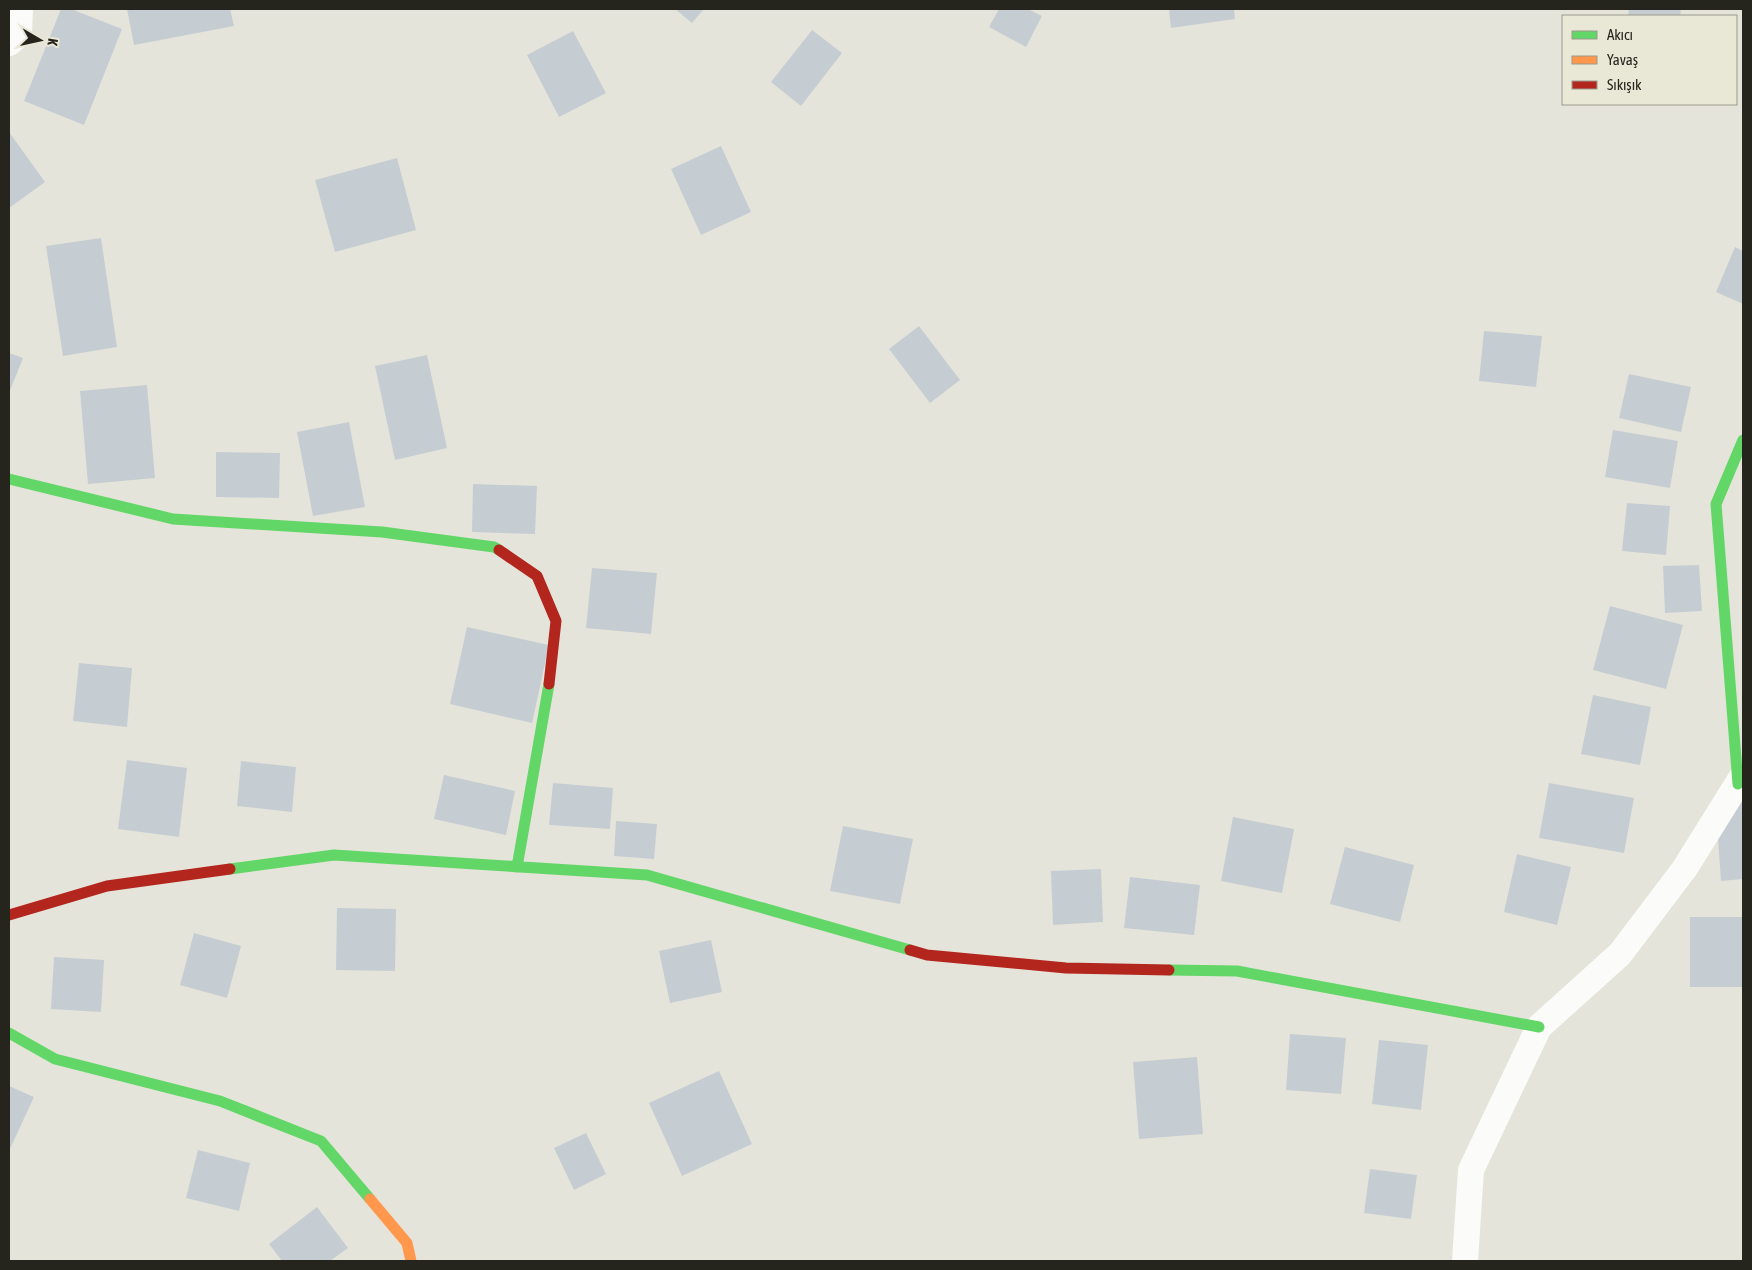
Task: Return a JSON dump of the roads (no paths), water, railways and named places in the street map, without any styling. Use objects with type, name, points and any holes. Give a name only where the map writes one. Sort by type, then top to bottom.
[{"type":"street","points":[[9,43],[19,34],[20,9]]},
{"type":"street","points":[[1465,1261],[1471,1170],[1539,1027],[1620,954],[1685,868],[1741,779],[1716,504],[1743,440]]},
{"type":"street","points":[[9,480],[173,519],[382,532],[494,548],[537,576],[556,621],[553,663],[517,867]]},
{"type":"street","points":[[9,915],[106,886],[334,855],[647,875],[927,955],[1066,968],[1237,971],[1539,1027]]},
{"type":"street","points":[[9,1033],[55,1059],[220,1101],[321,1141],[407,1244],[411,1261]]}]
